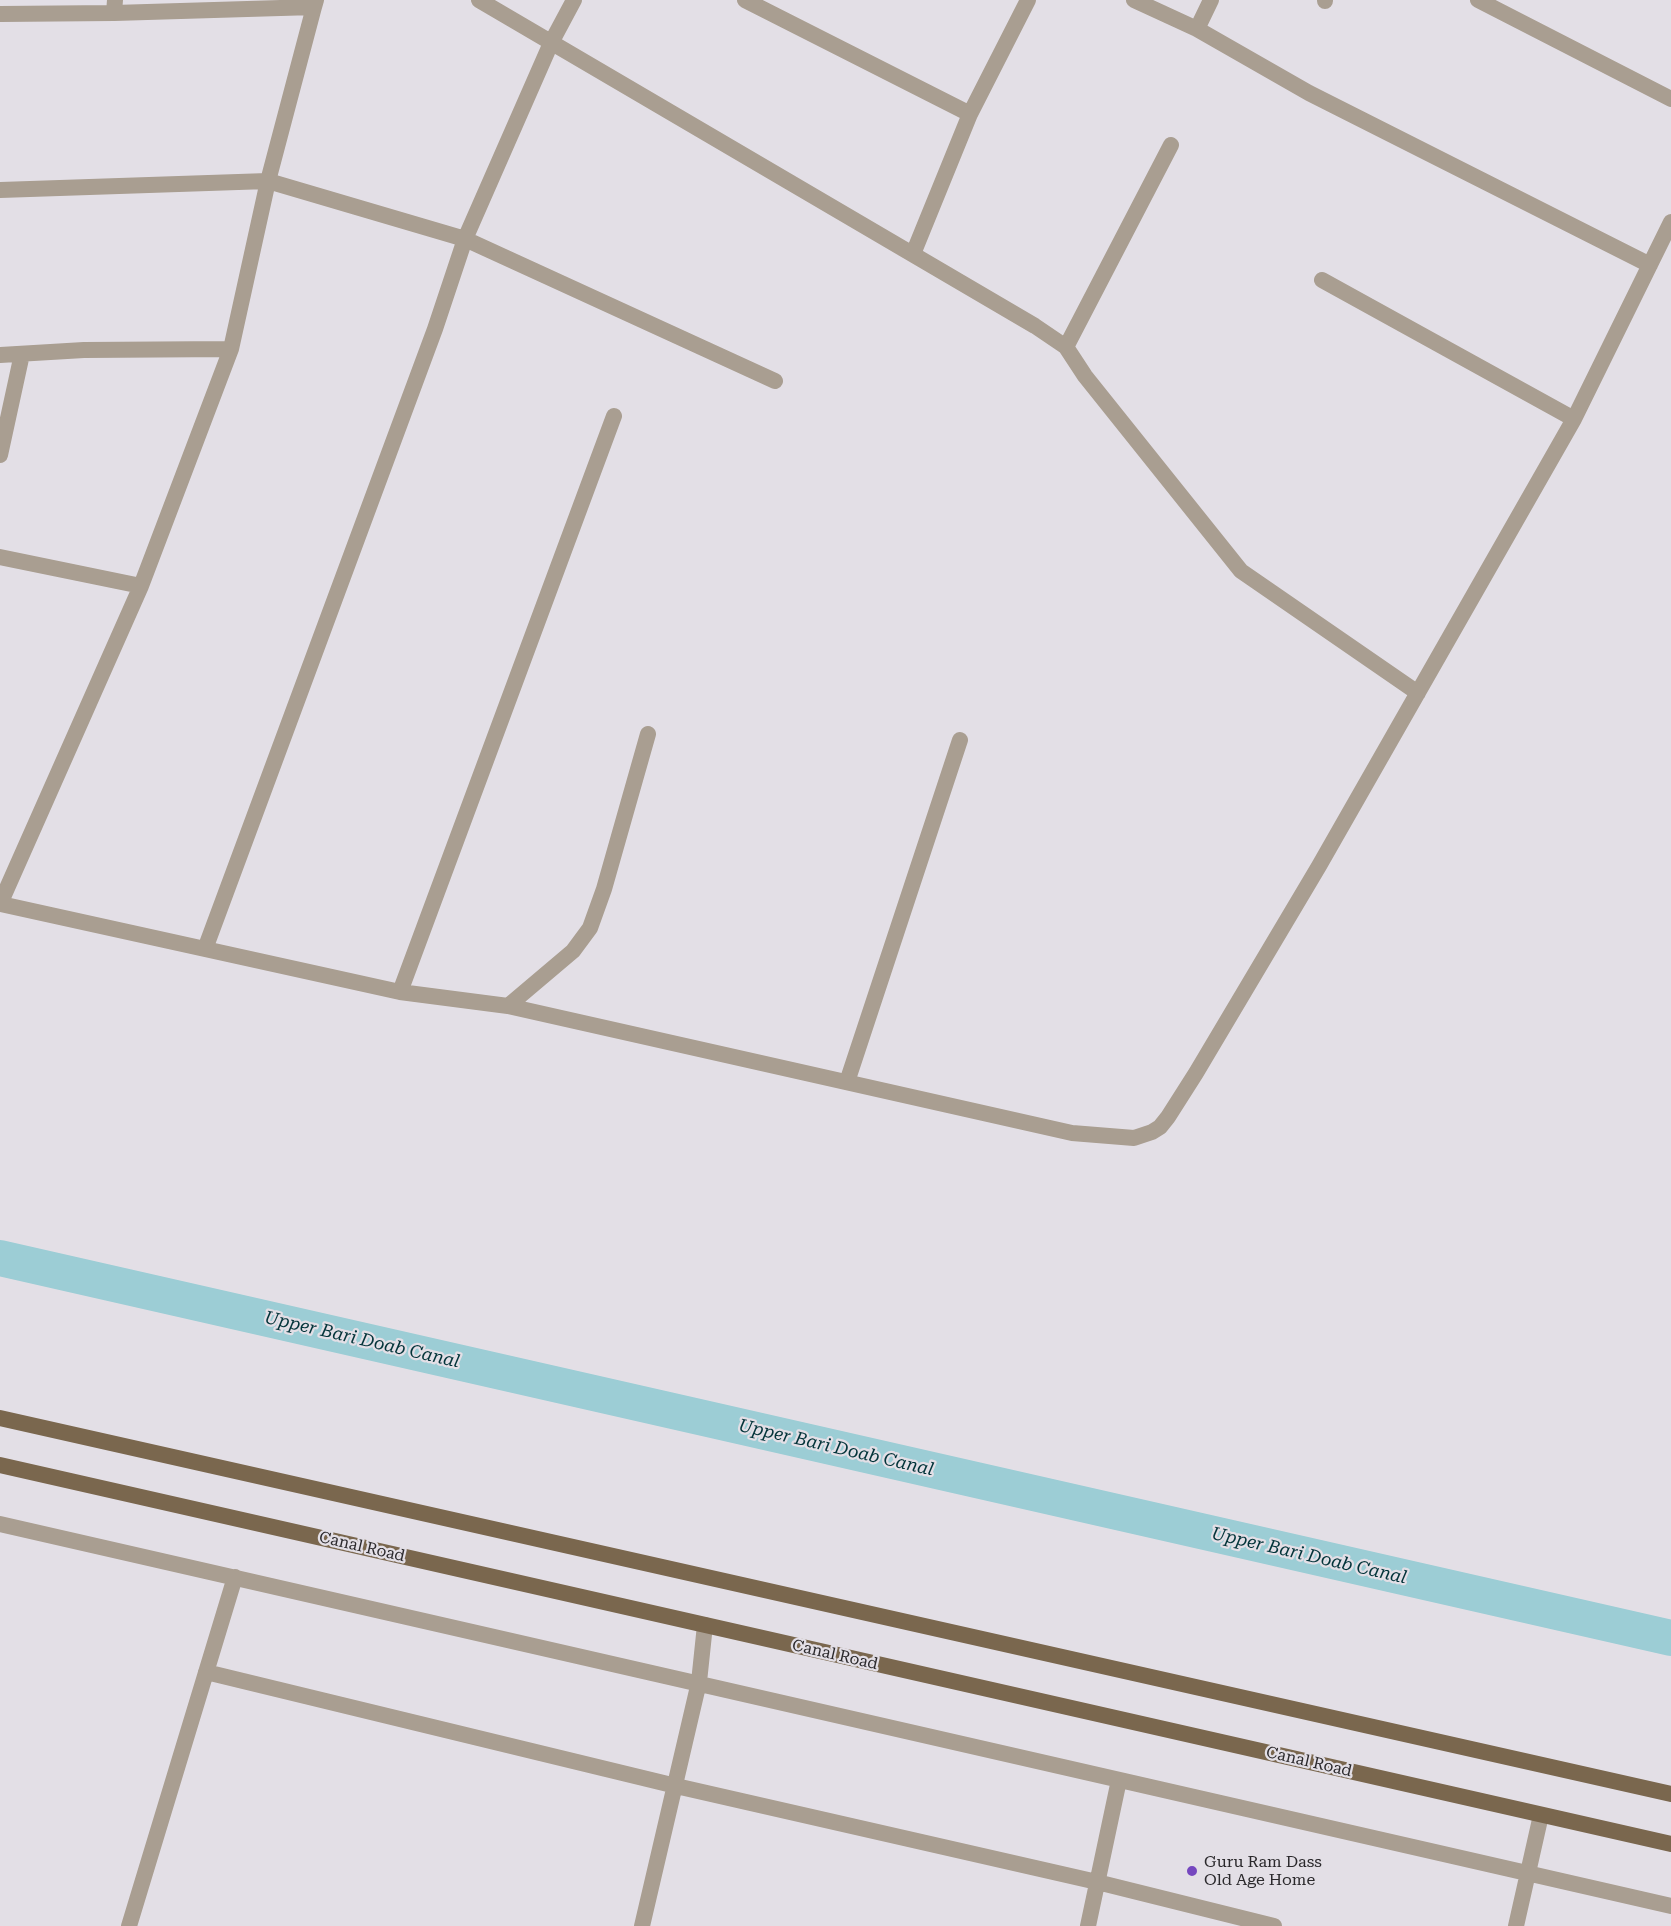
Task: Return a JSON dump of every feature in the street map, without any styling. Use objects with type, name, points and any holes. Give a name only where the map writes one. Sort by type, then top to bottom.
[{"type":"main road","points":[[0,1418],[1671,1794]]},
{"type":"main road","name":"Canal Road","points":[[0,1465],[1671,1844]]},
{"type":"street","points":[[478,0],[913,254],[1035,326],[1066,347],[1085,376],[1241,571],[1418,693]]},
{"type":"street","points":[[205,949],[435,329],[465,239],[551,44],[574,0]]},
{"type":"street","points":[[745,0],[970,114]]},
{"type":"street","points":[[913,254],[970,114],[1028,0]]},
{"type":"street","points":[[1134,0],[1197,29],[1309,93],[1650,265]]},
{"type":"street","points":[[1197,29],[1211,0]]},
{"type":"street","points":[[1478,0],[1671,99]]},
{"type":"street","points":[[0,14],[114,6],[315,4],[268,181],[231,349],[141,586],[1,904],[400,992],[508,1006],[1072,1132],[1134,1138],[1160,1127],[1196,1073],[1418,693],[1574,419],[1671,222]]},
{"type":"street","points":[[1066,347],[1171,145]]},
{"type":"street","points":[[0,190],[268,181],[465,239],[775,381]]},
{"type":"street","points":[[1322,280],[1574,419]]},
{"type":"street","points":[[0,355],[84,350],[231,349]]},
{"type":"street","points":[[0,455],[22,354]]},
{"type":"street","points":[[400,992],[614,416]]},
{"type":"street","points":[[0,557],[141,586]]},
{"type":"street","points":[[508,1006],[573,951],[590,928],[604,889],[648,734]]},
{"type":"street","points":[[848,1082],[960,740]]},
{"type":"street","points":[[0,1524],[1671,1906]]},
{"type":"street","points":[[129,1926],[235,1577]]},
{"type":"street","points":[[642,1926],[699,1682],[705,1625]]},
{"type":"street","points":[[206,1672],[676,1786],[1097,1882],[1274,1926]]},
{"type":"street","points":[[1088,1926],[1119,1780]]},
{"type":"street","points":[[1516,1926],[1541,1815]]},
{"type":"waterway","name":"Upper Bari Doab Canal","points":[[0,1258],[1671,1638]]},
{"type":"place","name":"Guru Ram Dass Old Age Home","points":[[1192,1871]]}]
